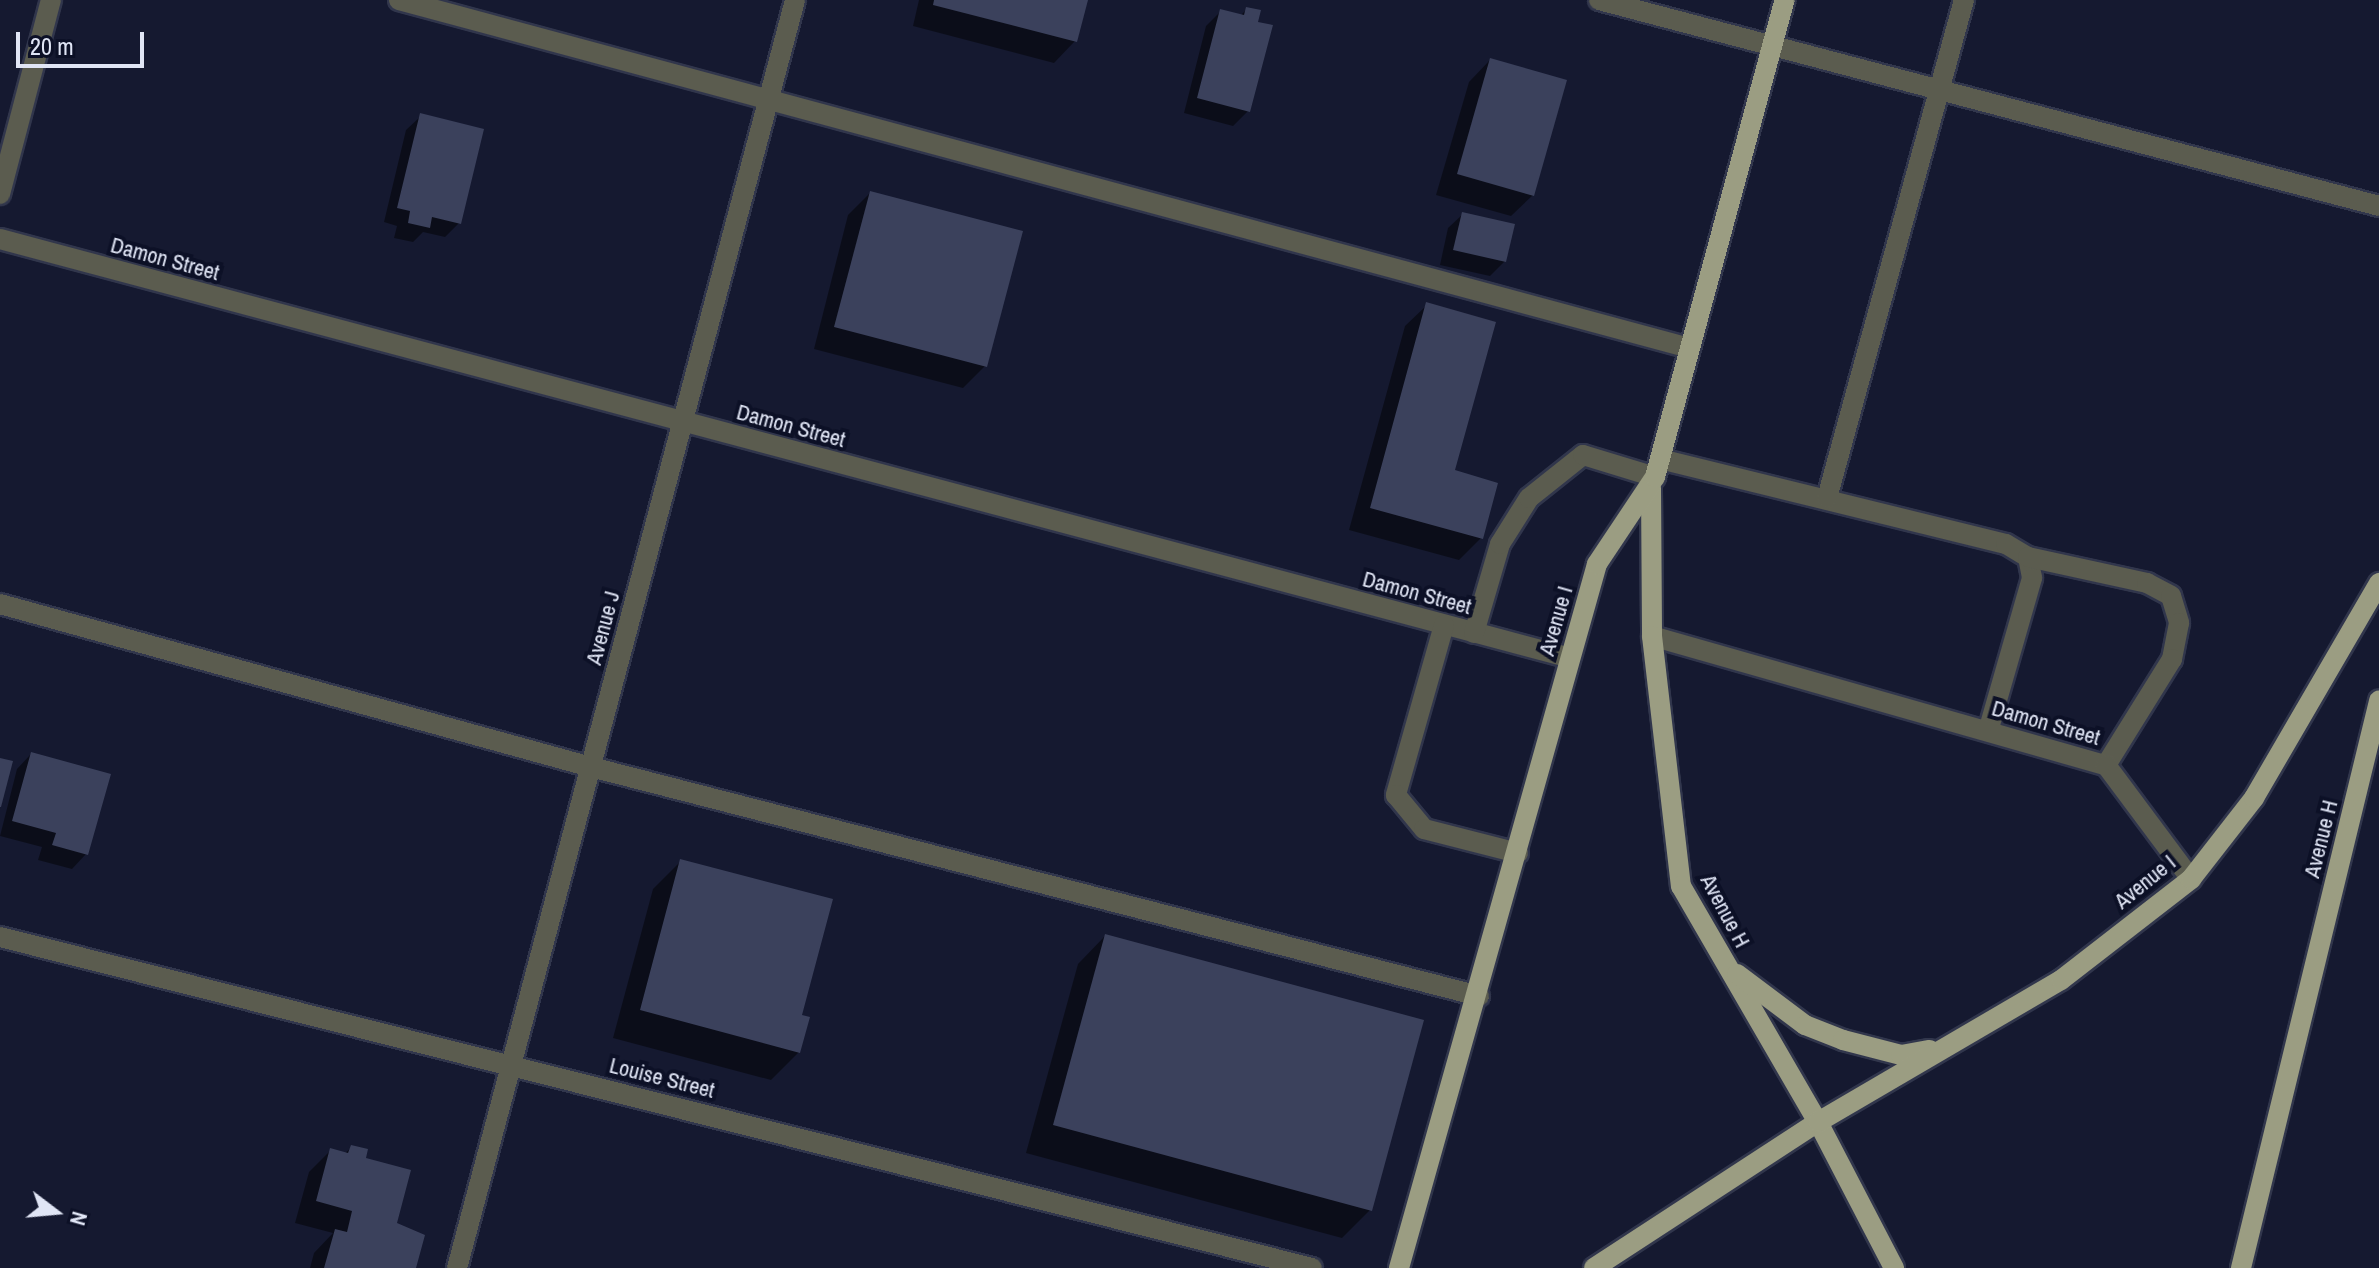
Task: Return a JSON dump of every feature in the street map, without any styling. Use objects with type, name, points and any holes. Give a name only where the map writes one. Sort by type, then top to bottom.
[{"type":"main road","name":"Avenue I","points":[[1399,1268],[1479,996],[1597,564],[1655,475],[1785,0]]},
{"type":"main road","name":"Avenue H","points":[[1655,475],[1652,636],[1681,886],[1818,1122],[1894,1268]]},
{"type":"main road","name":"Avenue I","points":[[1594,1268],[1818,1122],[2061,980],[2191,879],[2254,798],[2379,583]]},
{"type":"main road","name":"Avenue H","points":[[2241,1268],[2379,701]]},
{"type":"main road","points":[[1717,949],[1741,978],[1805,1025],[1901,1055],[1947,1047]]},
{"type":"street","points":[[0,194],[51,0]]},
{"type":"street","points":[[399,0],[1690,348]]},
{"type":"street","name":"Avenue J","points":[[457,1268],[795,0]]},
{"type":"street","points":[[1599,0],[2379,206]]},
{"type":"street","points":[[1827,498],[1964,0]]},
{"type":"street","name":"Damon Street","points":[[0,239],[1570,658]]},
{"type":"street","points":[[1474,633],[1500,544],[1529,498],[1583,455],[1655,475],[1827,498],[2006,544],[2028,557],[2147,583],[2171,596],[2179,623],[2172,659],[2106,765]]},
{"type":"street","points":[[1988,731],[2032,578],[2028,557]]},
{"type":"street","points":[[0,604],[591,767],[1479,996]]},
{"type":"street","points":[[1444,625],[1396,795],[1424,829],[1518,853]]},
{"type":"street","name":"Damon Street","points":[[1652,636],[2106,765],[2191,879]]},
{"type":"street","name":"Louise Street","points":[[0,937],[1312,1268]]},
{"type":"building","points":[[934,0],[1088,0],[1077,42],[933,5]]},
{"type":"building","points":[[1246,7],[1261,10],[1258,22],[1273,25],[1250,112],[1197,98],[1220,9],[1244,15]]},
{"type":"building","points":[[1490,58],[1567,80],[1534,196],[1457,174]]},
{"type":"building","points":[[420,113],[484,129],[461,224],[432,217],[430,228],[408,223],[410,211],[397,208]]},
{"type":"building","points":[[870,191],[1023,231],[987,367],[834,327]]},
{"type":"building","points":[[1462,212],[1515,224],[1506,262],[1453,250]]},
{"type":"building","points":[[1426,302],[1496,322],[1455,470],[1498,483],[1483,539],[1370,508]]},
{"type":"building","points":[[31,752],[111,774],[88,855],[52,845],[56,833],[12,821]]},
{"type":"building","points":[[0,758],[13,761],[1,807],[0,807]]},
{"type":"building","points":[[680,859],[833,899],[802,1015],[810,1017],[800,1053],[640,1010]]},
{"type":"building","points":[[1105,934],[1424,1020],[1372,1211],[1053,1125]]},
{"type":"building","points":[[351,1145],[368,1149],[366,1158],[411,1170],[397,1223],[425,1235],[416,1268],[324,1268],[335,1229],[347,1232],[352,1211],[316,1201],[330,1148],[348,1153]]}]
